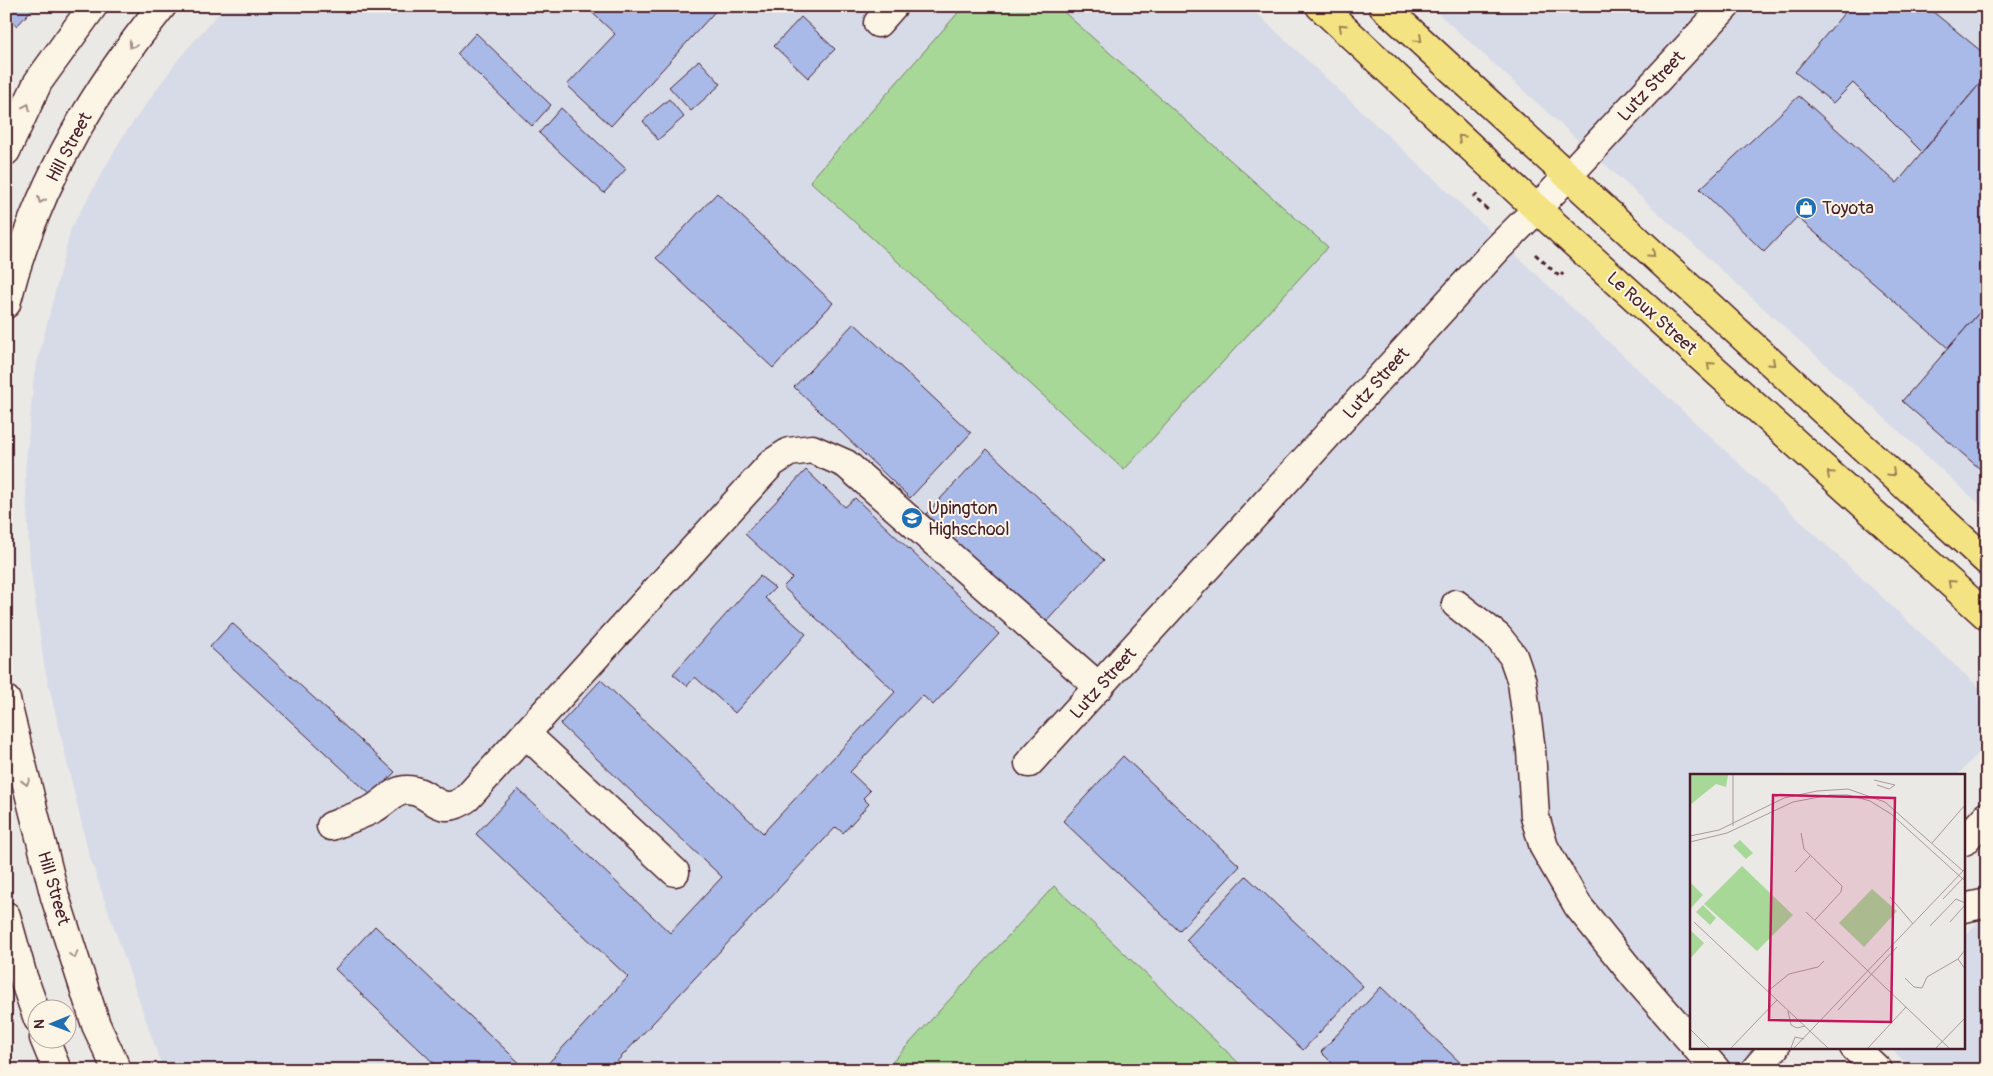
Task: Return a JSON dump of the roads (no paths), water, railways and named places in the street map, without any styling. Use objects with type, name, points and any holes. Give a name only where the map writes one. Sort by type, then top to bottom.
[{"type":"highway","name":"Le Roux Street","points":[[1320,6],[1537,209],[1987,616]]},
{"type":"highway","points":[[1383,6],[1987,561]]},
{"type":"street","points":[[6,151],[38,82],[93,6]]},
{"type":"street","name":"Hill Street","points":[[6,304],[34,216],[58,163],[84,116],[146,25],[162,6]]},
{"type":"street","name":"Lutz Street","points":[[1029,764],[1497,249],[1537,209],[1726,6]]},
{"type":"street","points":[[331,826],[372,809],[396,792],[402,790],[419,792],[448,806],[457,806],[467,798],[772,463],[789,452],[812,449],[846,464],[1099,687]]},
{"type":"street","points":[[1456,604],[1498,637],[1513,656],[1522,682],[1531,750],[1535,817],[1544,847],[1578,906],[1636,978],[1690,1040]]},
{"type":"street","name":"Hill Street","points":[[6,700],[55,897],[96,1025],[117,1070]]},
{"type":"street","points":[[526,734],[675,872]]},
{"type":"street","points":[[1966,839],[1987,816]]},
{"type":"street","points":[[1966,908],[1987,903]]},
{"type":"street","points":[[6,916],[30,998]]},
{"type":"street","points":[[48,1048],[57,1070]]},
{"type":"street","points":[[1697,1048],[1716,1070]]},
{"type":"street","points":[[1755,1070],[1774,1048]]},
{"type":"street","points":[[1855,1048],[1878,1070]]},
{"type":"place","name":"Toyota","points":[[1806,208]]},
{"type":"place","name":"Upington Highschool","points":[[912,518]]}]
